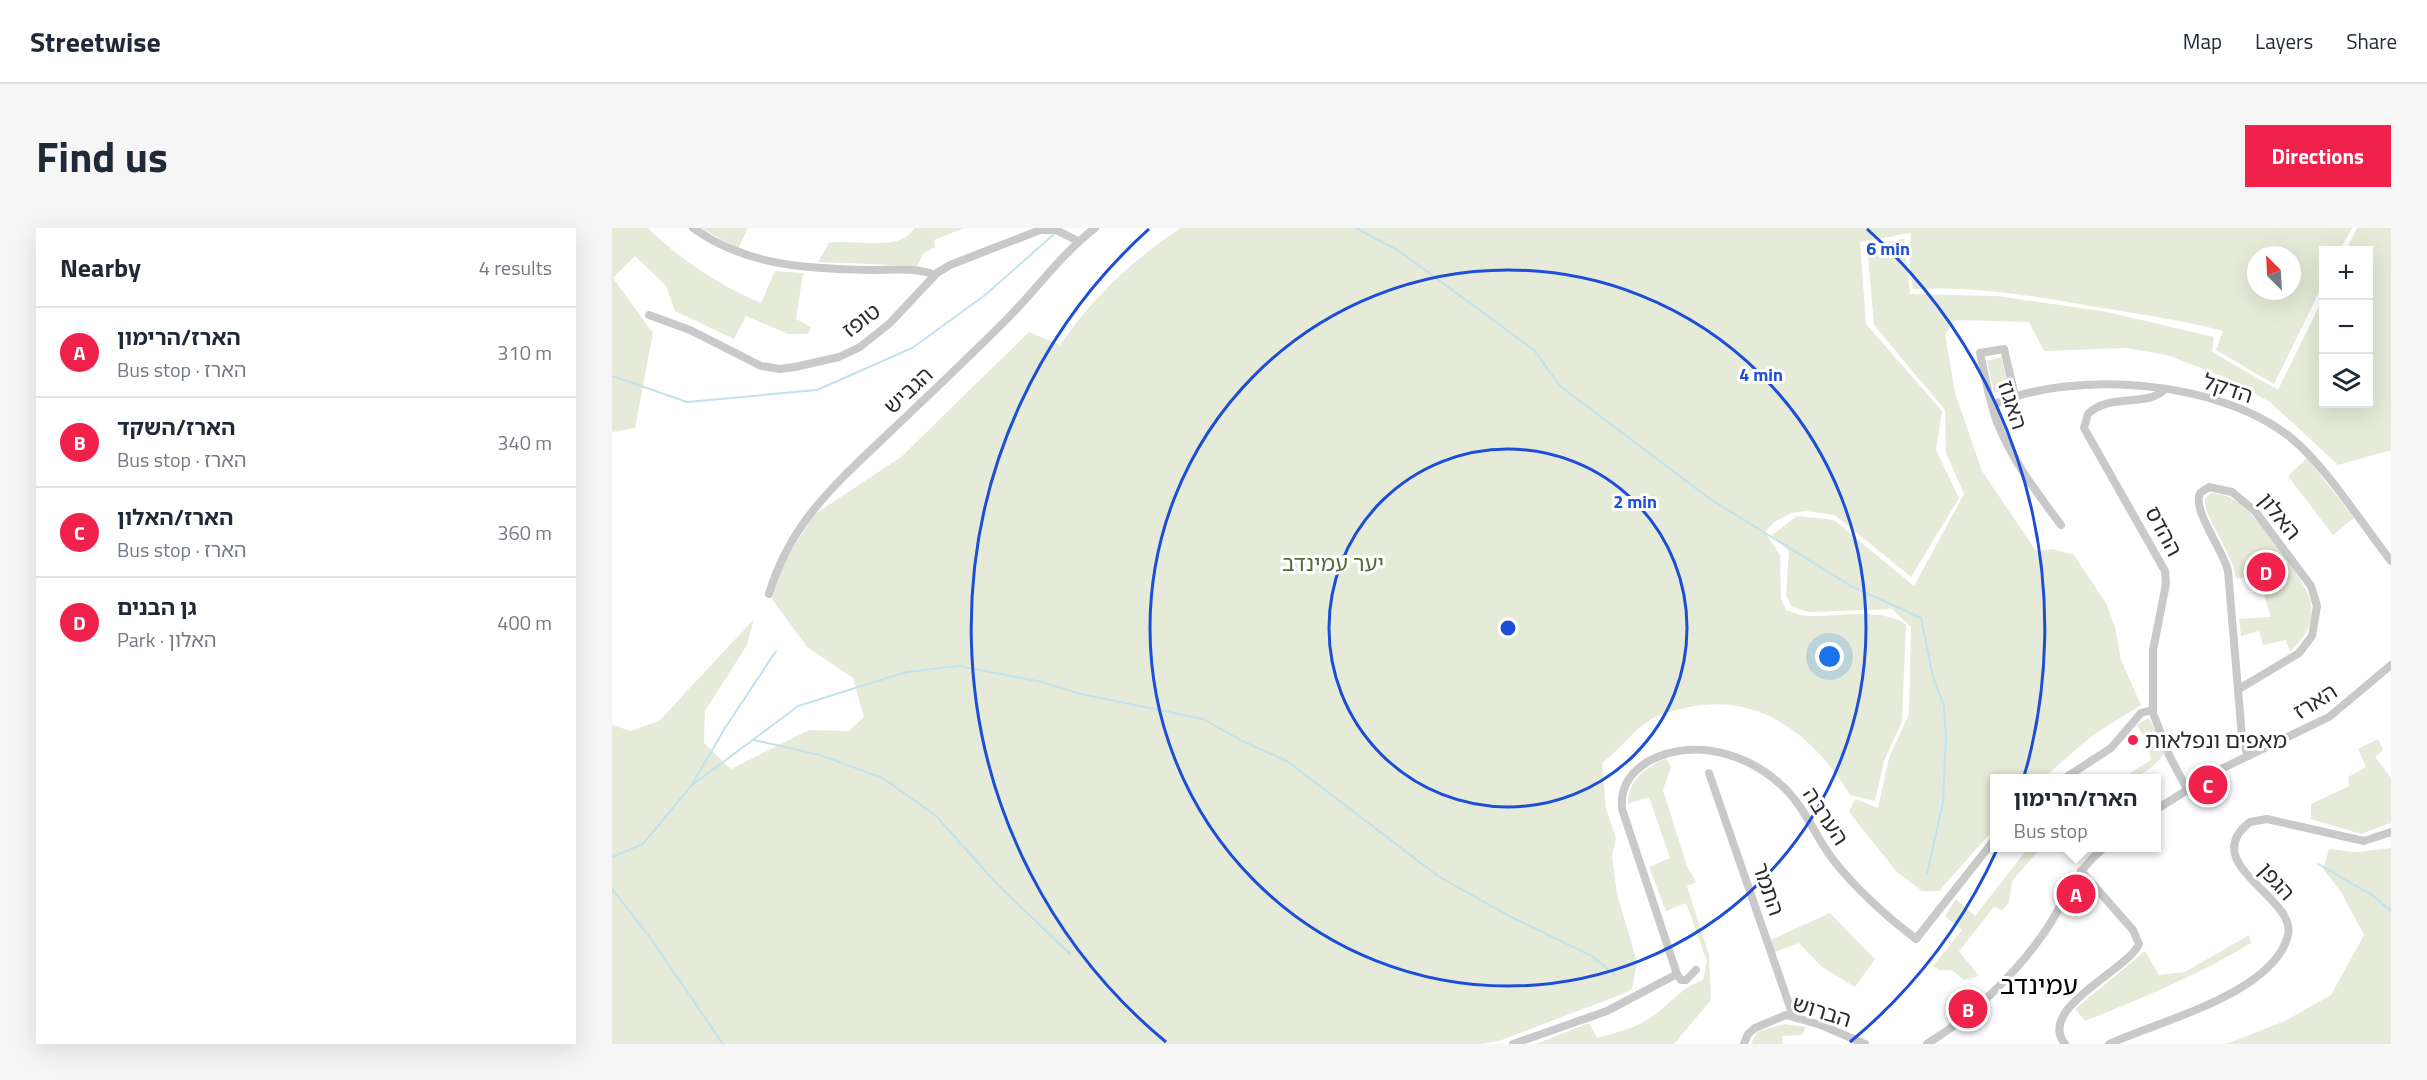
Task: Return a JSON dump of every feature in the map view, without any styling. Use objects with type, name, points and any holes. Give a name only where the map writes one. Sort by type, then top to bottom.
[{"type":"street","points":[[693,228],[727,249],[755,259],[806,266],[912,270],[935,275]]},
{"type":"street","name":"הגביש","points":[[769,594],[776,568],[790,542],[825,493],[1003,323],[1078,242],[1095,228]]},
{"type":"street","name":"טופז","points":[[649,315],[680,326],[761,366],[790,368],[832,359],[860,347],[890,322],[935,275],[950,265],[1033,231],[1056,230],[1078,242]]},
{"type":"street","name":"האגוז","points":[[2015,396],[2004,349],[1980,353],[1992,405],[2017,462],[2061,525]]},
{"type":"street","name":"הדקל","points":[[1992,405],[2015,396],[2051,389],[2094,386],[2164,390],[2234,406],[2280,430],[2309,456],[2391,561]]},
{"type":"street","name":"ההדס","points":[[2164,390],[2152,396],[2101,405],[2088,414],[2084,423],[2089,439],[2160,556],[2165,571],[2166,584],[2153,650],[2152,710],[2169,756],[2187,789]]},
{"type":"street","name":"האלון","points":[[2239,688],[2280,667],[2299,653],[2312,636],[2317,606],[2311,586],[2255,511],[2232,492],[2209,487],[2200,492],[2198,506],[2219,547],[2228,571],[2242,737],[2248,756]]},
{"type":"street","name":"הארז","points":[[2161,806],[2187,789],[2248,756],[2329,717],[2391,665]]},
{"type":"street","points":[[2071,774],[2111,748],[2141,712],[2152,710]]},
{"type":"street","name":"הערבה","points":[[1677,974],[1652,892],[1624,820],[1621,802],[1623,789],[1631,775],[1645,763],[1665,754],[1696,749],[1719,753],[1750,763],[1776,780],[1801,807],[1824,848],[1840,868],[1884,915],[1916,939],[1990,845]]},
{"type":"street","name":"התמר","points":[[1709,773],[1793,1016]]},
{"type":"street","name":"הגפן","points":[[2109,1044],[2238,990],[2263,972],[2279,954],[2288,935],[2287,921],[2282,912],[2245,873],[2236,856],[2238,838],[2250,822],[2267,819],[2364,841],[2391,832]]},
{"type":"street","points":[[1927,1044],[1968,1014],[2019,963],[2048,927],[2081,872],[2100,852]]},
{"type":"street","points":[[2065,1044],[2059,1033],[2059,1025],[2068,1009],[2095,983],[2129,958],[2139,944],[2133,930],[2081,872]]},
{"type":"street","points":[[1513,1044],[1607,1011],[1677,974],[1684,980],[1690,978],[1696,970]]},
{"type":"street","name":"הברוש","points":[[1744,1044],[1749,1033],[1757,1027],[1778,1017],[1793,1016],[1865,1044]]},
{"type":"green space","points":[[612,228],[648,228],[701,271],[761,303],[775,271],[803,273],[796,319],[811,327],[808,334],[788,334],[746,316],[734,339],[675,311],[666,286],[635,256],[613,278],[653,333],[635,428],[612,432]]},
{"type":"green space","points":[[701,228],[748,228],[738,249]]},
{"type":"green space","points":[[914,228],[964,228],[934,240],[935,247],[924,253],[917,266],[818,262],[829,243],[888,242],[908,236]]},
{"type":"green space","name":"יער עמינדב","points":[[1181,228],[2352,228],[2342,246],[2319,246],[2319,292],[2274,384],[2216,350],[2223,331],[2028,296],[1983,290],[1913,289],[1909,258],[1911,233],[1860,242],[1866,324],[1942,411],[1936,450],[1959,498],[1911,577],[1835,515],[1806,511],[1792,513],[1774,522],[1765,532],[1780,555],[1781,599],[1786,610],[1809,616],[1871,614],[1906,624],[1902,721],[1884,761],[1875,801],[1850,795],[1820,754],[1783,724],[1762,713],[1739,707],[1715,704],[1689,707],[1659,715],[1631,735],[1602,763],[1606,809],[1616,838],[1612,856],[1617,894],[1637,962],[1632,989],[1625,993],[1499,1041],[1480,1044],[612,1044],[612,725],[631,731],[659,721],[754,619],[747,645],[705,711],[704,743],[731,769],[809,730],[849,731],[864,717],[853,678],[807,647],[772,599],[782,565],[815,514],[901,457],[1029,332],[1060,345],[1100,295],[1146,253]]},
{"type":"green space","points":[[2357,228],[2391,228],[2391,450],[2338,465],[2270,402],[2227,378],[2167,355],[2126,348],[2044,351],[2029,322],[1956,320],[1945,334],[1955,393],[1982,471],[2036,551],[2053,549],[2074,555],[2106,603],[2115,627],[2121,660],[2141,705],[2093,735],[2048,774],[1990,774],[1990,834],[1939,891],[1922,891],[1896,871],[1849,812],[1855,799],[1878,808],[1889,758],[1909,714],[1911,627],[1892,609],[1809,612],[1792,607],[1786,595],[1789,551],[1772,535],[1797,516],[1834,520],[1914,586],[1964,494],[1946,453],[1945,410],[1874,325],[1867,245],[1904,239],[1910,294],[1997,296],[2107,312],[2214,337],[2212,352],[2278,390],[2319,306],[2319,408],[2373,408],[2373,246],[2348,246]]},
{"type":"green space","points":[[2001,357],[2009,389],[1994,393],[1987,361]]},
{"type":"green space","points":[[2307,458],[2354,518],[2333,535],[2288,476]]},
{"type":"green space","points":[[2211,493],[2230,498],[2248,511],[2281,551],[2308,594],[2312,611],[2311,618],[2304,636],[2290,652],[2286,640],[2263,645],[2259,631],[2241,636],[2239,619],[2271,617],[2260,582],[2254,575],[2236,579],[2230,558],[2205,506],[2205,499]]},
{"type":"green space","points":[[2148,718],[2151,721],[2164,753],[2146,771],[2128,774],[2151,760],[2148,745],[2137,725]]},
{"type":"green space","points":[[2378,739],[2383,750],[2375,757],[2391,778],[2391,823],[2361,834],[2311,819],[2311,804],[2349,786],[2348,777],[2366,767],[2358,749]]},
{"type":"green space","points":[[1666,758],[1671,767],[1663,790],[1687,866],[1696,882],[1687,886],[1709,955],[1711,1000],[1674,1044],[1536,1044],[1589,1023],[1597,1038],[1632,1027],[1644,1022],[1688,987],[1703,980],[1707,961],[1686,903],[1666,911],[1649,867],[1670,858],[1649,797],[1628,804],[1634,781],[1651,766]]},
{"type":"green space","points":[[2391,848],[2391,1044],[2226,1044],[2285,1021],[2331,995],[2364,935],[2341,892],[2323,869],[2329,849],[2356,852]]},
{"type":"green space","points":[[2025,852],[2037,852],[2012,881],[2009,903],[2002,910],[1994,907],[1959,951],[1979,976],[1964,980],[1952,970],[1939,970],[1933,966],[1962,930],[1945,916],[1956,899],[1975,916]]},
{"type":"green space","points":[[1830,913],[1875,959],[1855,987],[1822,967],[1799,943],[1775,952],[1770,940]]},
{"type":"green space","points":[[2249,935],[2251,943],[2191,976],[2149,995],[2085,1021],[2075,1009],[2145,951],[2159,975],[2185,972]]},
{"type":"green space","points":[[1784,1024],[1806,1027],[1802,1035],[1782,1036],[1783,1044],[1751,1044],[1757,1032]]},
{"type":"waterway","points":[[612,376],[687,402],[817,390],[912,348],[984,296],[1061,228]]},
{"type":"waterway","points":[[1356,228],[1399,251],[1534,350],[1560,386],[1710,499],[1851,586],[1921,618],[1933,677],[1944,706],[1946,737],[1943,802],[1927,874]]},
{"type":"waterway","points":[[612,857],[643,844],[691,786],[725,728],[776,651]]},
{"type":"waterway","points":[[691,786],[798,706],[906,672],[959,666],[1042,682],[1081,694],[1203,719],[1242,741],[1287,761],[1438,876],[1509,916],[1592,956],[1615,975]]},
{"type":"waterway","points":[[754,740],[820,755],[883,778],[936,816],[997,884],[1070,954]]},
{"type":"waterway","points":[[2318,864],[2372,895],[2391,911]]},
{"type":"waterway","points":[[612,889],[649,936],[723,1044]]},
{"type":"place","name":"גן הבנים","points":[[2266,572]]},
{"type":"place","name":"מאפים ונפלאות","points":[[2133,740]]},
{"type":"place","name":"הארז/האלון","points":[[2208,785]]},
{"type":"place","name":"הארז/הרימון","points":[[2076,894]]},
{"type":"place","name":"הארז/השקד","points":[[1968,1009]]},
{"type":"district","name":"עמינדב","points":[[2039,985]]}]
